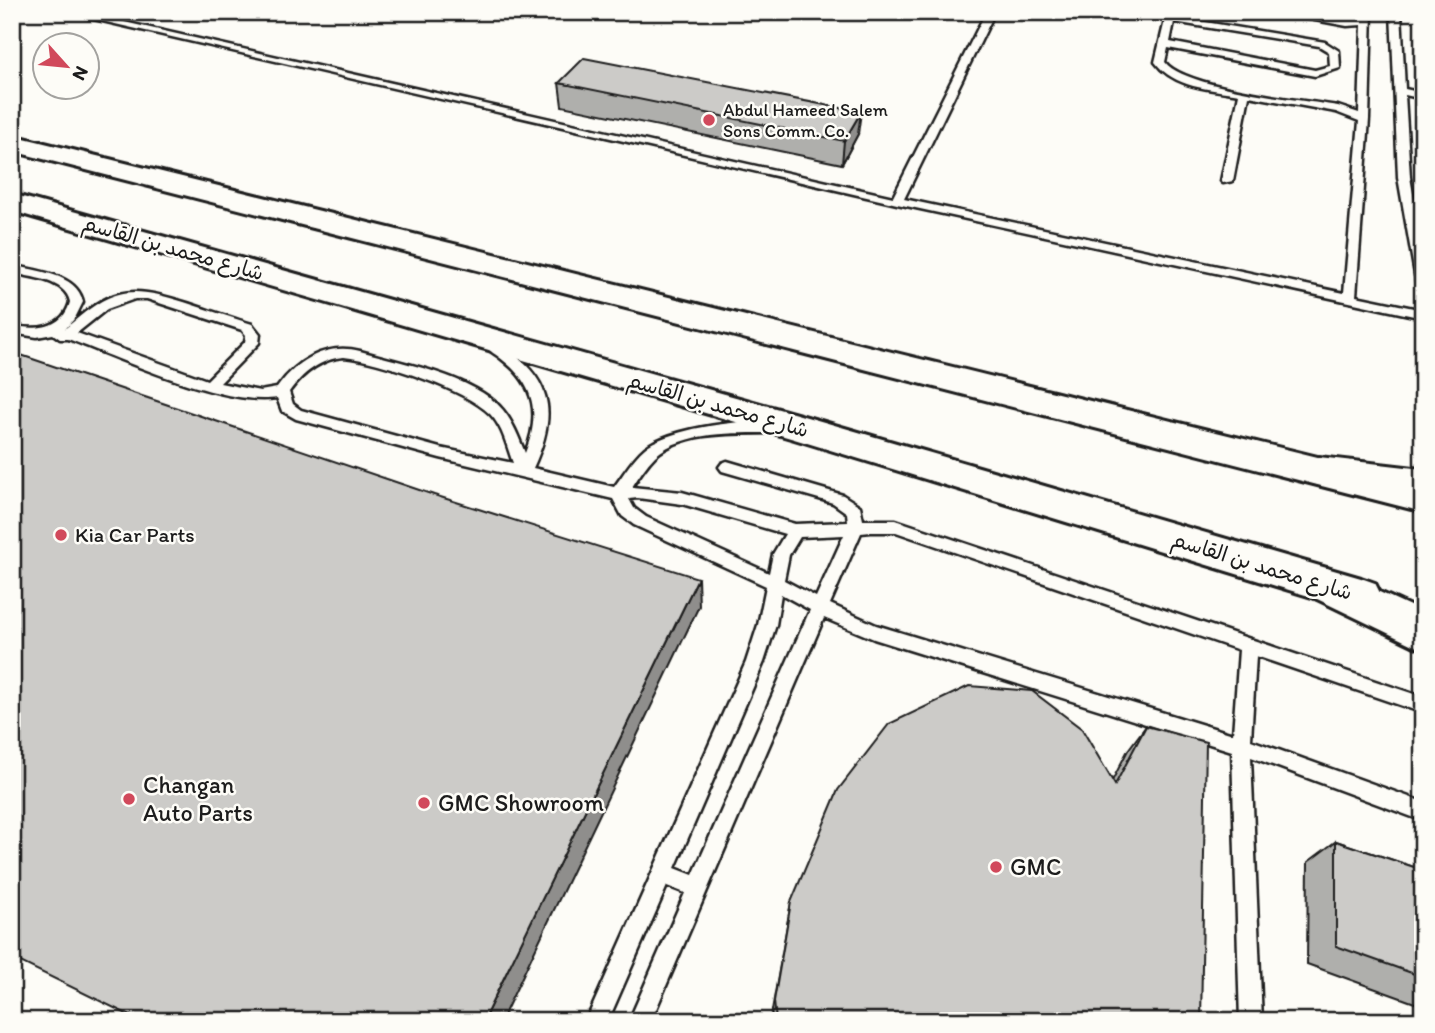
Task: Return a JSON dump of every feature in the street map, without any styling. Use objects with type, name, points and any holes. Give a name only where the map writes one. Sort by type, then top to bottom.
[{"type":"main road","points":[[12,124],[392,239]]},
{"type":"main road","points":[[12,143],[1423,498]]},
{"type":"main road","name":"شارع محمد بن القاسم","points":[[12,202],[800,428],[1423,613]]},
{"type":"main road","points":[[1319,471],[1423,483]]},
{"type":"main road","points":[[1327,585],[1423,632]]},
{"type":"lane","points":[[67,12],[897,201],[1423,314]]},
{"type":"lane","points":[[897,201],[990,12]]},
{"type":"lane","points":[[1276,12],[1346,23],[1367,17],[1364,119],[1350,298]]},
{"type":"lane","points":[[1396,12],[1404,177],[1423,286]]},
{"type":"lane","points":[[1163,44],[1315,72],[1335,68],[1334,51],[1322,44],[1171,15],[1163,44],[1160,62],[1177,77],[1192,83],[1338,109],[1364,119]]},
{"type":"lane","points":[[1398,90],[1423,96]]},
{"type":"lane","points":[[1227,181],[1244,93]]},
{"type":"lane","points":[[12,269],[72,290],[76,298],[76,308],[59,332]]},
{"type":"lane","points":[[59,332],[109,301],[135,294],[149,295],[247,327],[253,334],[252,343],[209,386]]},
{"type":"lane","points":[[12,329],[33,333],[59,332],[209,386],[251,395],[282,392],[298,373],[317,358],[342,352],[355,354],[480,398],[496,412],[506,427],[524,471]]},
{"type":"lane","points":[[477,336],[517,361],[533,379],[541,398],[542,419],[534,450],[524,471]]},
{"type":"lane","points":[[282,392],[287,407],[296,414],[440,453],[618,494],[631,491],[658,494],[796,530],[877,524],[914,531],[1248,648],[1423,705]]},
{"type":"lane","points":[[618,494],[654,449],[673,440],[702,433],[744,429],[800,428]]},
{"type":"lane","points":[[640,1021],[856,525],[854,510],[838,499],[727,467]]},
{"type":"lane","points":[[618,494],[628,512],[640,521],[874,632],[1241,745],[1423,812]]},
{"type":"lane","points":[[597,1021],[755,662],[767,625],[781,554],[796,530]]},
{"type":"lane","points":[[1248,648],[1241,745],[1251,1021]]},
{"type":"lane","points":[[663,874],[698,887]]},
{"type":"building","points":[[584,58],[861,112],[844,141],[559,83]]},
{"type":"building","points":[[12,352],[434,495],[698,578],[483,1021],[141,1021],[12,958]]},
{"type":"building","name":"GMC","points":[[969,686],[1032,691],[1082,729],[1115,785],[1146,726],[1206,742],[1201,1021],[776,1021],[774,1001],[791,902],[838,790],[889,724]]},
{"type":"building","points":[[1336,841],[1423,870],[1423,977],[1336,946]]},
{"type":"place","name":"Abdul Hameed Salem Sons Comm. Co.","points":[[709,120]]},
{"type":"place","name":"Kia Car Parts","points":[[61,535]]},
{"type":"place","name":"Changan Auto Parts","points":[[129,799]]},
{"type":"place","name":"GMC Showroom","points":[[424,803]]},
{"type":"place","name":"GMC","points":[[996,867]]}]
